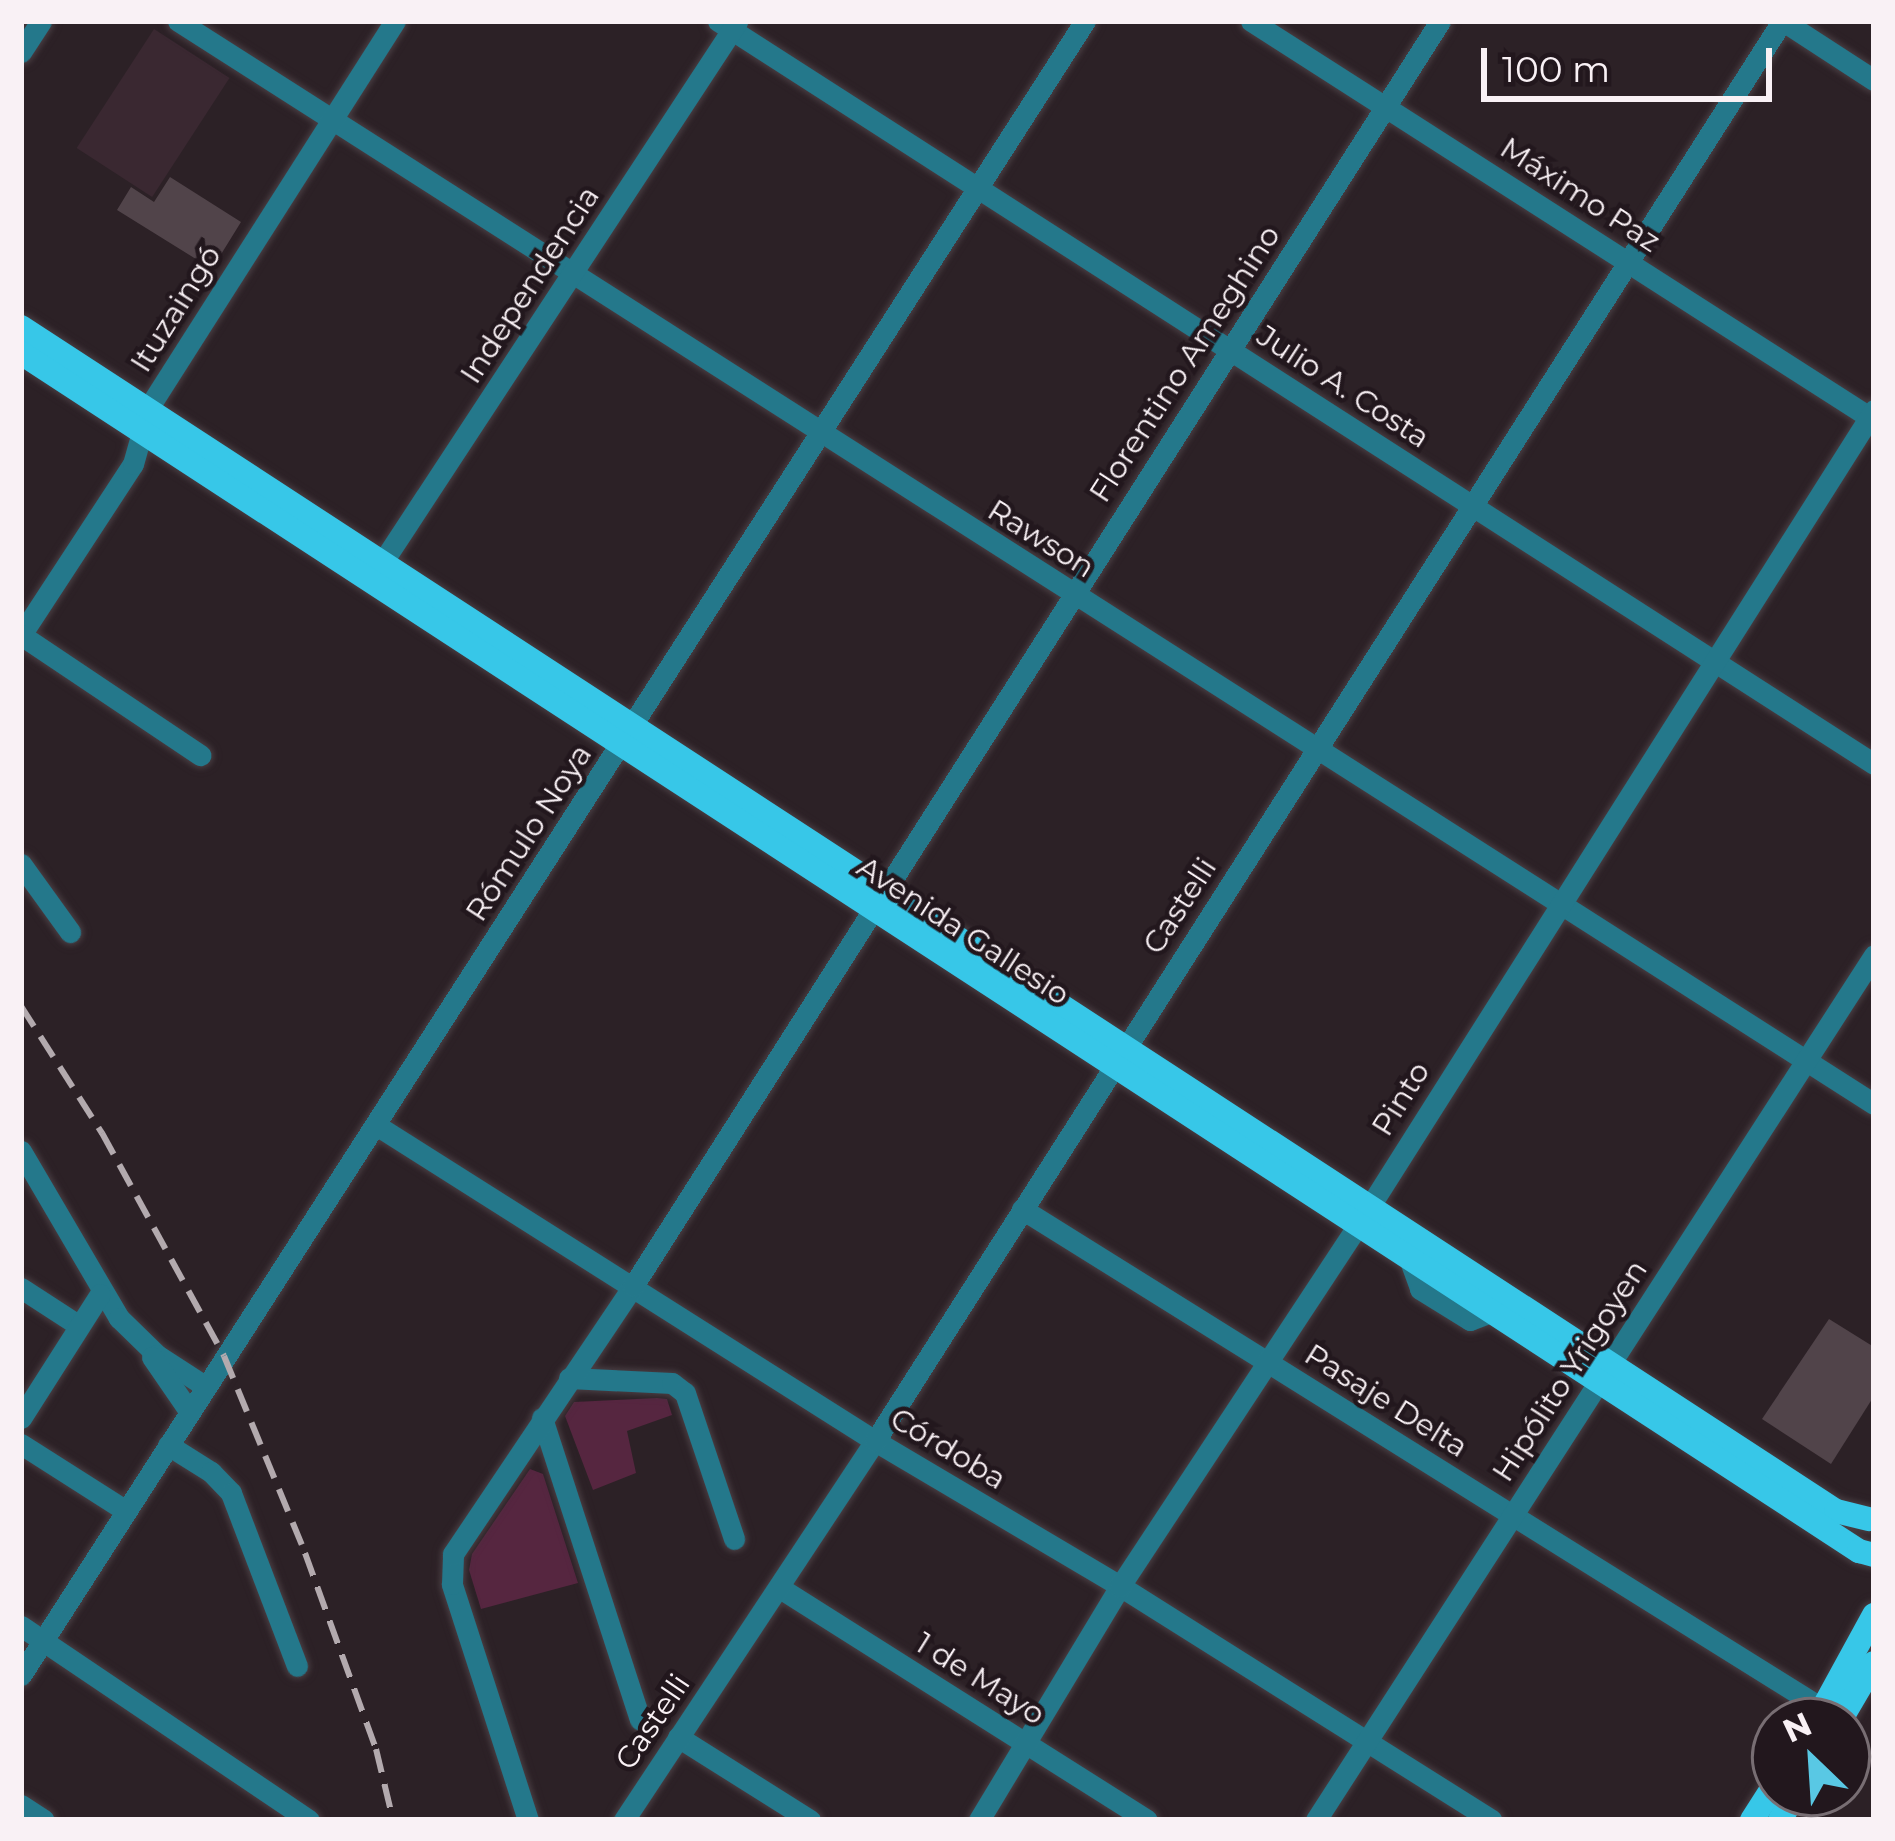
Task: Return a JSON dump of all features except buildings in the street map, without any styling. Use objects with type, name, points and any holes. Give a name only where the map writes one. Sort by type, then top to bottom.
[{"type":"main road","name":"Avenida Gallesio","points":[[21,327],[145,418],[1604,1373],[1859,1551],[1874,1555]]},
{"type":"main road","name":"Avenida Gallesio","points":[[21,352],[145,418]]},
{"type":"main road","name":"Avenida Gallesio","points":[[1364,1216],[1409,1258],[1491,1312],[1604,1373],[1836,1511],[1872,1516]]},
{"type":"main road","points":[[1872,1516],[1867,1538],[1874,1555]]},
{"type":"main road","points":[[1839,1697],[1874,1615]]},
{"type":"main road","points":[[1847,1697],[1874,1664]]},
{"type":"street","points":[[21,52],[41,21]]},
{"type":"street","name":"Rawson","points":[[178,21],[1874,1104]]},
{"type":"street","name":"Ituzaingó","points":[[21,635],[133,464],[145,418],[394,21]]},
{"type":"street","name":"Rómulo Noya","points":[[21,1675],[1085,21]]},
{"type":"street","name":"Máximo Paz","points":[[1252,21],[1873,416]]},
{"type":"street","name":"Florentino Ameghino","points":[[528,1820],[450,1573],[453,1554],[634,1286],[1440,21]]},
{"type":"street","points":[[1782,21],[1874,80]]},
{"type":"street","name":"Castelli","points":[[624,1820],[875,1441],[1782,21]]},
{"type":"street","name":"Julio A. Costa","points":[[729,24],[1874,764]]},
{"type":"street","name":"Independencia","points":[[377,571],[573,274],[729,24]]},
{"type":"street","name":"Pinto","points":[[979,1820],[1120,1586],[1364,1216],[1712,661],[1873,416]]},
{"type":"street","points":[[21,635],[200,755]]},
{"type":"street","points":[[21,864],[70,932]]},
{"type":"street","name":"Hipólito Yrigoyen","points":[[1316,1820],[1874,955]]},
{"type":"street","name":"Córdoba","points":[[376,1125],[875,1441],[1120,1586],[1492,1820]]},
{"type":"street","points":[[21,1151],[100,1294],[142,1342],[189,1411]]},
{"type":"street","name":"Pasaje Delta","points":[[1022,1209],[1797,1697]]},
{"type":"street","points":[[21,1288],[78,1325]]},
{"type":"street","points":[[21,1418],[100,1294]]},
{"type":"street","points":[[142,1342],[205,1386]]},
{"type":"street","points":[[569,1378],[672,1383],[685,1393],[734,1539]]},
{"type":"street","points":[[542,1418],[640,1719]]},
{"type":"street","points":[[21,1444],[125,1511]]},
{"type":"street","points":[[168,1445],[211,1472],[231,1493],[296,1666]]},
{"type":"street","name":"1 de Mayo","points":[[780,1588],[1148,1820]]},
{"type":"street","points":[[21,1626],[309,1820]]},
{"type":"street","points":[[678,1737],[810,1820]]},
{"type":"street","points":[[21,1804],[44,1820]]},
{"type":"shaded area","points":[[154,29],[229,78],[152,197],[77,148]]},
{"type":"shaded area","points":[[667,1399],[672,1415],[627,1431],[636,1473],[593,1490],[565,1416],[574,1402]]},
{"type":"shaded area","points":[[530,1469],[543,1474],[578,1583],[481,1609],[469,1570],[472,1554]]},
{"type":"railway","points":[[21,1006],[102,1133],[224,1356],[305,1553],[376,1749],[393,1820]]}]
